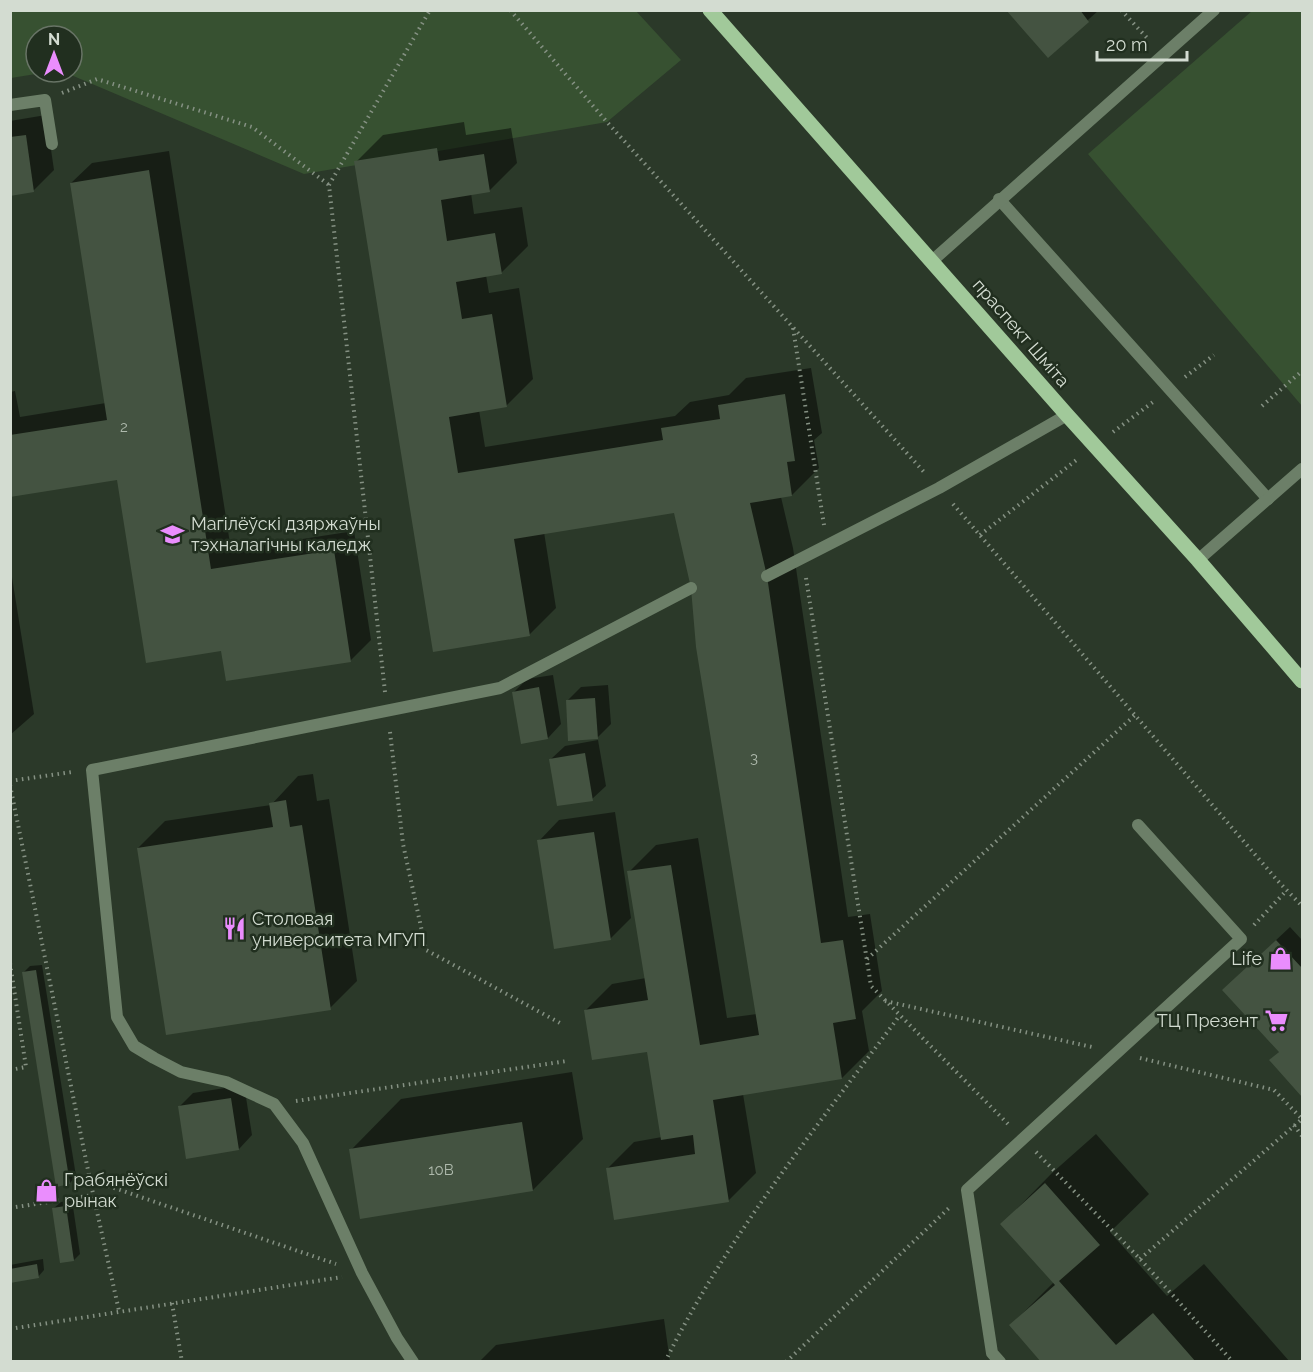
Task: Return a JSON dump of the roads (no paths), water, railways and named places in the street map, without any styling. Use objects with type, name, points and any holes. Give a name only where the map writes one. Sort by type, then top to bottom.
[{"type":"main road","name":"праспект Шміта","points":[[710,10],[1198,560],[1302,681]]},
{"type":"lane","points":[[932,261],[1214,10]]},
{"type":"lane","points":[[10,105],[45,99],[52,144]]},
{"type":"lane","points":[[999,199],[1268,499]]},
{"type":"lane","points":[[767,576],[939,489],[1067,415]]},
{"type":"lane","points":[[1198,560],[1302,469]]},
{"type":"lane","points":[[413,1362],[397,1338],[362,1274],[303,1143],[274,1104],[226,1082],[181,1072],[154,1059],[134,1046],[117,1017],[92,770],[500,688],[691,588]]},
{"type":"lane","points":[[1000,1362],[992,1353],[967,1190],[1241,939],[1138,825]]},
{"type":"place","name":"Магілёўскі дзяржаўны тэхналагічны каледж","points":[[173,534]]},
{"type":"place","name":"Столовая университета МГУП","points":[[234,929]]},
{"type":"place","name":"Life","points":[[1280,959]]},
{"type":"place","name":"ТЦ Презент","points":[[1276,1021]]},
{"type":"place","name":"Грабянёўскі рынак","points":[[46,1190]]}]
